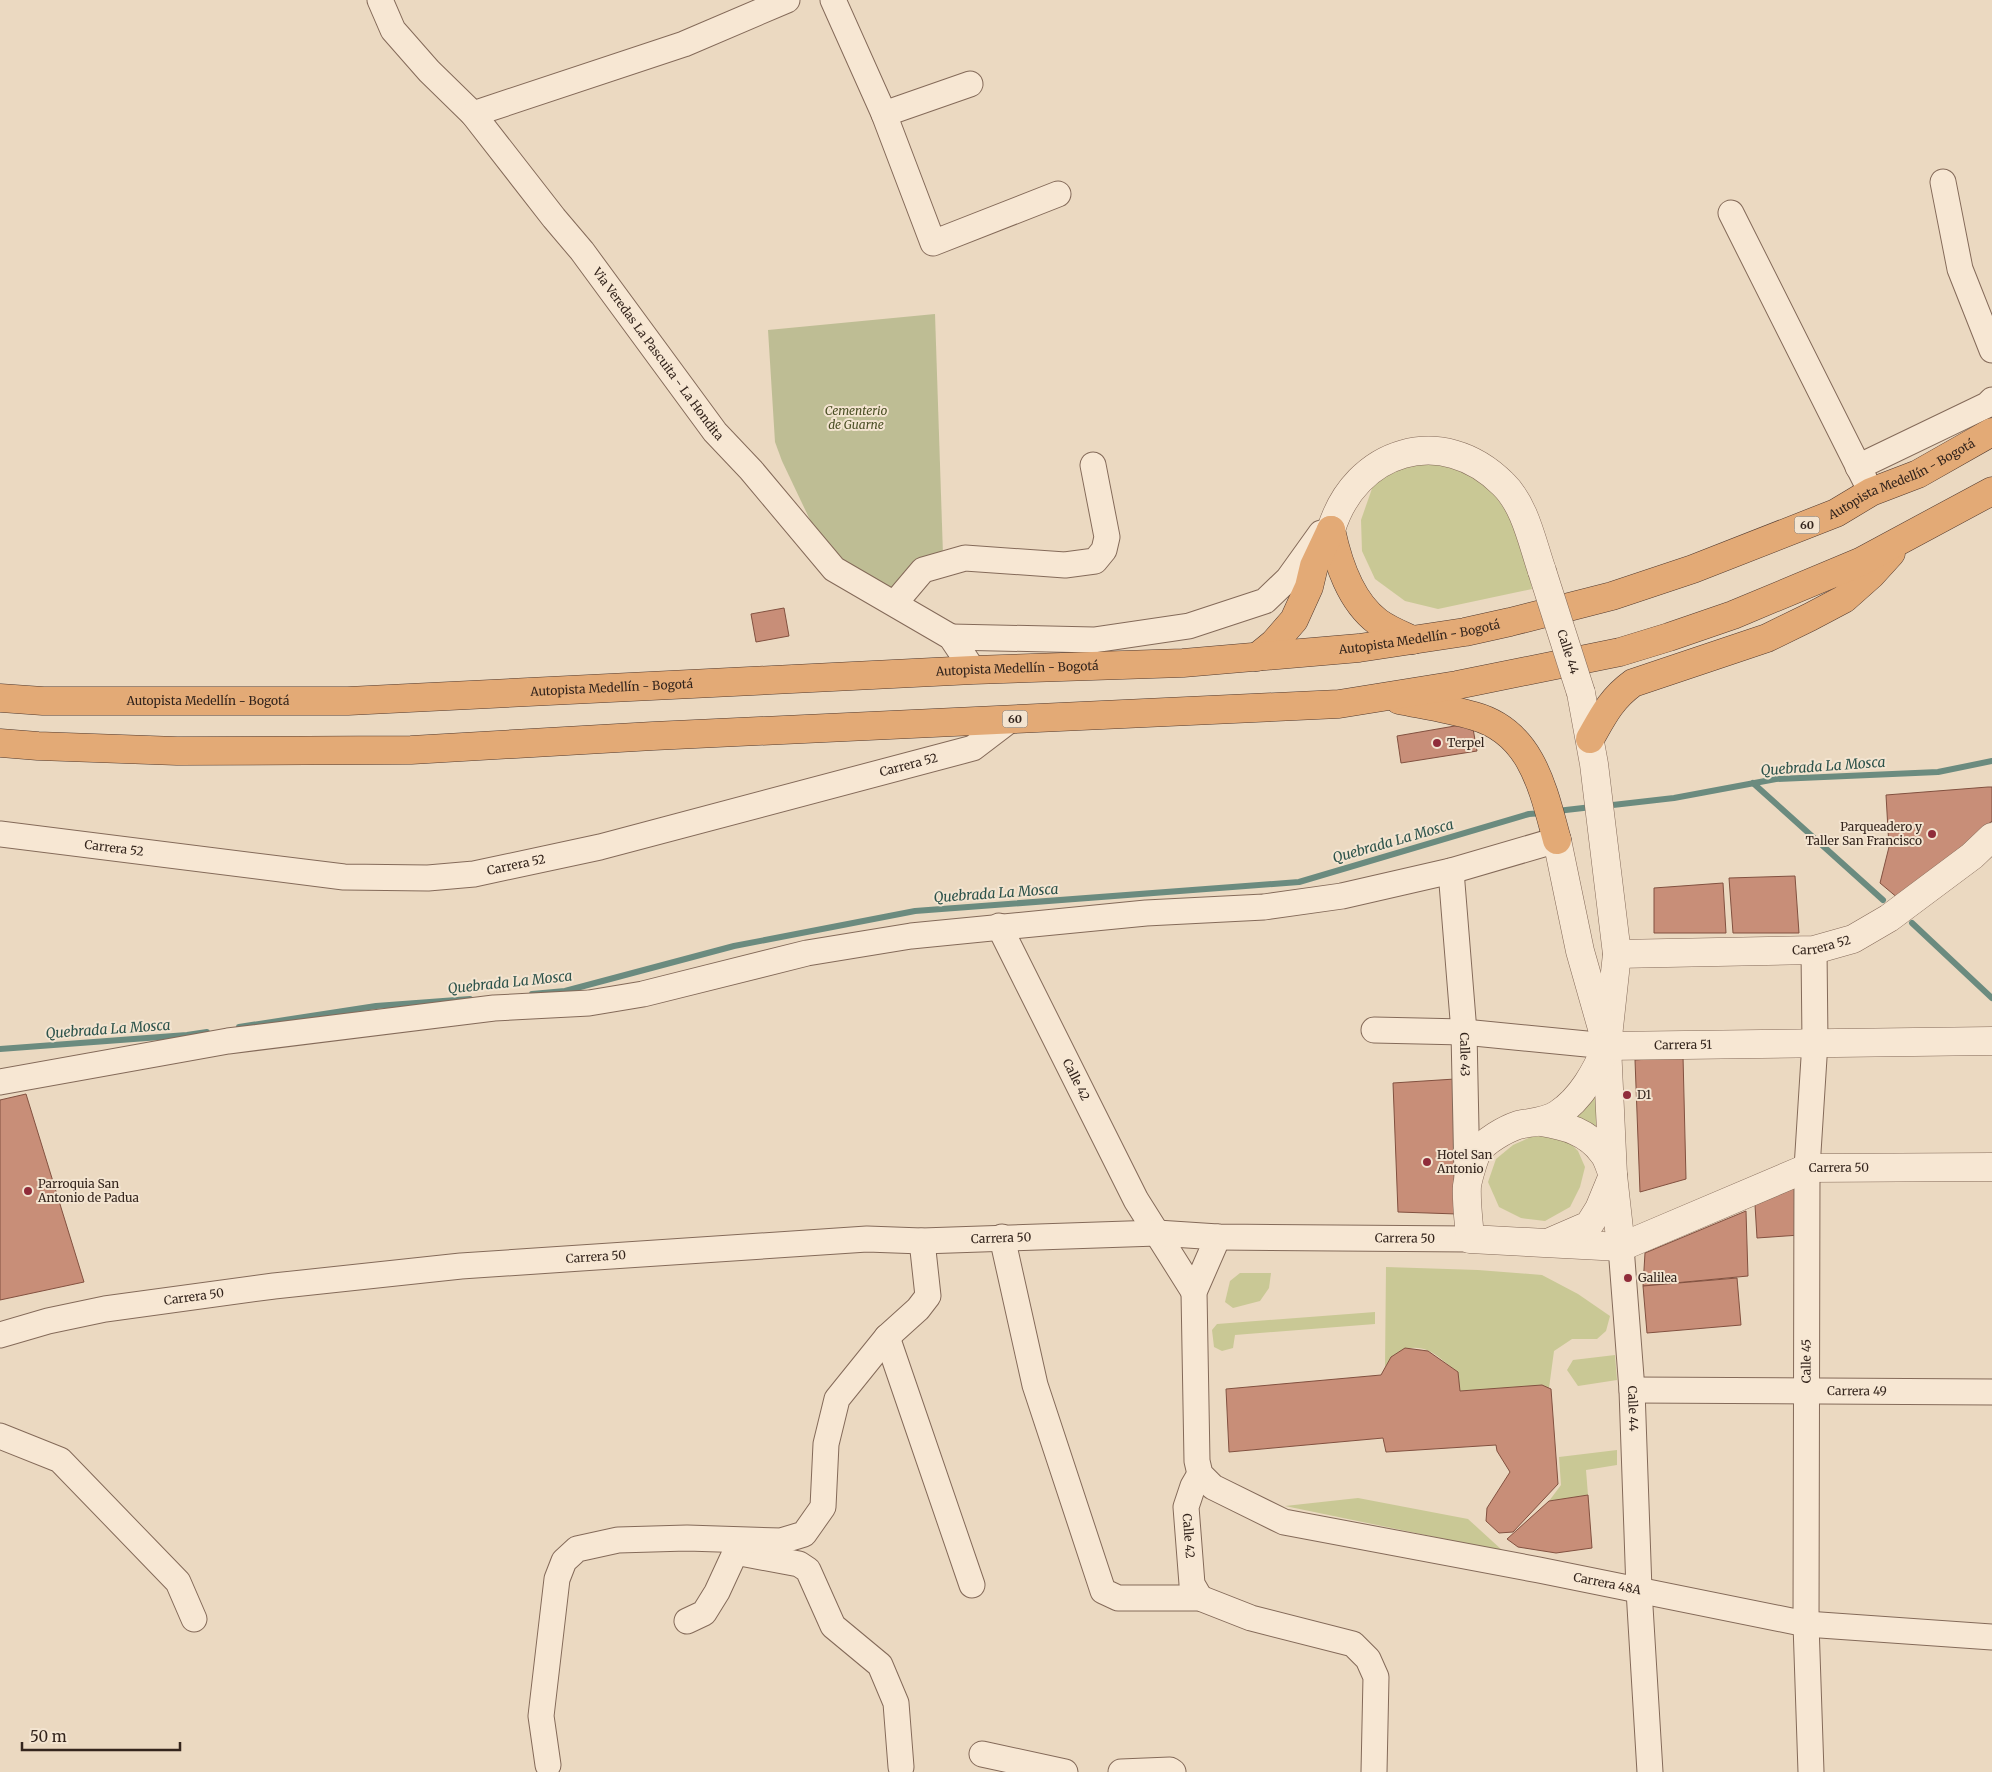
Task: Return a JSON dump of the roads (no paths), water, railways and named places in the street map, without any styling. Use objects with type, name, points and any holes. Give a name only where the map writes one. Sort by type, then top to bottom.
[{"type":"highway","name":"Autopista Medellín - Bogotá","points":[[0,698],[43,701],[348,701],[973,670],[1183,662],[1359,648],[1510,622],[1612,596],[1693,569],[1836,513],[1871,492],[1918,474],[1992,432]]},
{"type":"highway","name":"60","points":[[0,743],[177,751],[411,750],[1339,704],[1385,698],[1620,652],[1661,640],[1733,615],[1860,562],[1992,491]]},
{"type":"highway","points":[[1334,520],[1337,556],[1353,592],[1363,608],[1378,622],[1413,640]]},
{"type":"highway","points":[[1257,657],[1274,643],[1294,620],[1334,520]]},
{"type":"highway","points":[[1592,752],[1610,704],[1619,694],[1634,683],[1767,638],[1844,599],[1871,575],[1904,538]]},
{"type":"highway","points":[[1385,698],[1475,716],[1498,726],[1516,740],[1529,756],[1538,775],[1555,834]]},
{"type":"street","name":"Via Veredas La Pascuita - La Hondita","points":[[380,0],[393,30],[428,71],[473,114],[582,251],[715,432],[751,470],[834,569],[951,636],[973,670]]},
{"type":"street","points":[[473,114],[684,44],[786,0]]},
{"type":"street","points":[[833,0],[884,114],[932,243],[1058,194]]},
{"type":"street","points":[[884,114],[970,84]]},
{"type":"street","points":[[1943,182],[1960,269],[1992,350]]},
{"type":"street","points":[[1731,213],[1871,492]]},
{"type":"street","points":[[1858,467],[1987,405],[1992,400]]},
{"type":"street","name":"Calle 44","points":[[1334,520],[1358,481],[1370,470],[1401,454],[1420,450],[1453,455],[1487,471],[1504,484],[1519,506],[1581,693],[1592,752],[1617,954],[1606,1046],[1613,1176],[1621,1247],[1632,1390],[1638,1590],[1650,1772]]},
{"type":"street","points":[[895,603],[923,570],[965,558],[1065,565],[1095,561],[1104,550],[1107,537],[1093,465]]},
{"type":"street","points":[[951,636],[1094,640],[1189,626],[1265,600],[1288,579],[1334,520]]},
{"type":"street","name":"Carrera 52","points":[[0,834],[344,878],[428,878],[474,874],[600,847],[973,748],[1011,719]]},
{"type":"street","points":[[0,1082],[228,1041],[494,1008],[589,1003],[643,994],[807,953],[911,936],[1146,913],[1264,908],[1342,896],[1451,871],[1555,834]]},
{"type":"street","name":"Calle 44","points":[[1555,834],[1580,950],[1606,1046]]},
{"type":"street","name":"Carrera 52","points":[[1617,954],[1814,950],[1853,939],[1982,856],[1992,837]]},
{"type":"street","name":"Calle 43","points":[[1451,871],[1464,1032],[1470,1239]]},
{"type":"street","name":"Calle 42","points":[[999,926],[1136,1200],[1194,1292]]},
{"type":"street","name":"Calle 45","points":[[1811,1772],[1806,1624],[1807,1168],[1814,1042],[1814,950]]},
{"type":"street","name":"Carrera 51","points":[[1374,1030],[1464,1032],[1606,1046],[1992,1041]]},
{"type":"street","points":[[1541,1122],[1565,1126],[1587,1137],[1604,1154],[1613,1176],[1599,1209],[1589,1225],[1540,1243],[1504,1234],[1484,1218],[1467,1185],[1478,1152],[1495,1136],[1517,1126],[1541,1122],[1558,1114],[1576,1098],[1597,1069],[1606,1046]]},
{"type":"street","name":"Carrera 50","points":[[0,1335],[48,1320],[105,1309],[274,1286],[451,1267],[867,1239],[922,1241],[1157,1233],[1218,1237],[1470,1239],[1621,1247],[1807,1168],[1992,1167]]},
{"type":"street","points":[[1002,1237],[1035,1385],[1103,1591],[1118,1598],[1200,1598],[1251,1618],[1353,1644],[1368,1659],[1376,1677],[1374,1772]]},
{"type":"street","points":[[1200,1474],[1197,1461],[1194,1292],[1218,1237]]},
{"type":"street","points":[[736,1546],[780,1541],[804,1534],[823,1507],[826,1444],[837,1400],[886,1337],[918,1309],[928,1296],[922,1241]]},
{"type":"street","points":[[886,1337],[972,1585]]},
{"type":"street","name":"Carrera 49","points":[[1632,1390],[1992,1392]]},
{"type":"street","points":[[0,1436],[60,1460],[178,1582],[194,1619]]},
{"type":"street","name":"Calle 42","points":[[1200,1474],[1186,1507],[1192,1584],[1200,1598]]},
{"type":"street","name":"Carrera 48A","points":[[1200,1474],[1213,1488],[1230,1494],[1284,1522],[1806,1624],[1992,1637]]},
{"type":"street","points":[[548,1765],[541,1716],[557,1579],[564,1561],[577,1549],[618,1540],[687,1538],[736,1546],[799,1564],[808,1570],[833,1626],[880,1665],[896,1703],[901,1767]]},
{"type":"street","points":[[687,1621],[704,1613],[717,1592],[736,1546]]},
{"type":"street","points":[[982,1754],[1065,1772]]},
{"type":"street","points":[[1121,1772],[1170,1770],[1173,1772]]},
{"type":"waterway","name":"Quebrada La Mosca","points":[[1604,806],[1674,798],[1776,779],[1938,772],[1992,761]]},
{"type":"waterway","points":[[1753,783],[1883,900]]},
{"type":"waterway","name":"Quebrada La Mosca","points":[[1557,811],[1592,807]]},
{"type":"waterway","name":"Quebrada La Mosca","points":[[532,994],[565,991],[734,946],[915,911],[1299,882],[1529,814],[1542,813]]},
{"type":"waterway","points":[[1912,923],[1992,998]]},
{"type":"waterway","name":"Quebrada La Mosca","points":[[239,1027],[376,1006],[470,999]]},
{"type":"waterway","name":"Quebrada La Mosca","points":[[0,1049],[207,1032]]},
{"type":"place","name":"Terpel","points":[[1437,743]]},
{"type":"place","name":"Parqueadero y Taller San Francisco","points":[[1932,834]]},
{"type":"place","name":"D1","points":[[1627,1095]]},
{"type":"place","name":"Hotel San Antonio","points":[[1427,1162]]},
{"type":"place","name":"Parroquia San Antonio de Padua","points":[[28,1191]]},
{"type":"place","name":"Galilea","points":[[1628,1278]]},
{"type":"park label","name":"Cementerio de Guarne","points":[[856,418]]}]
